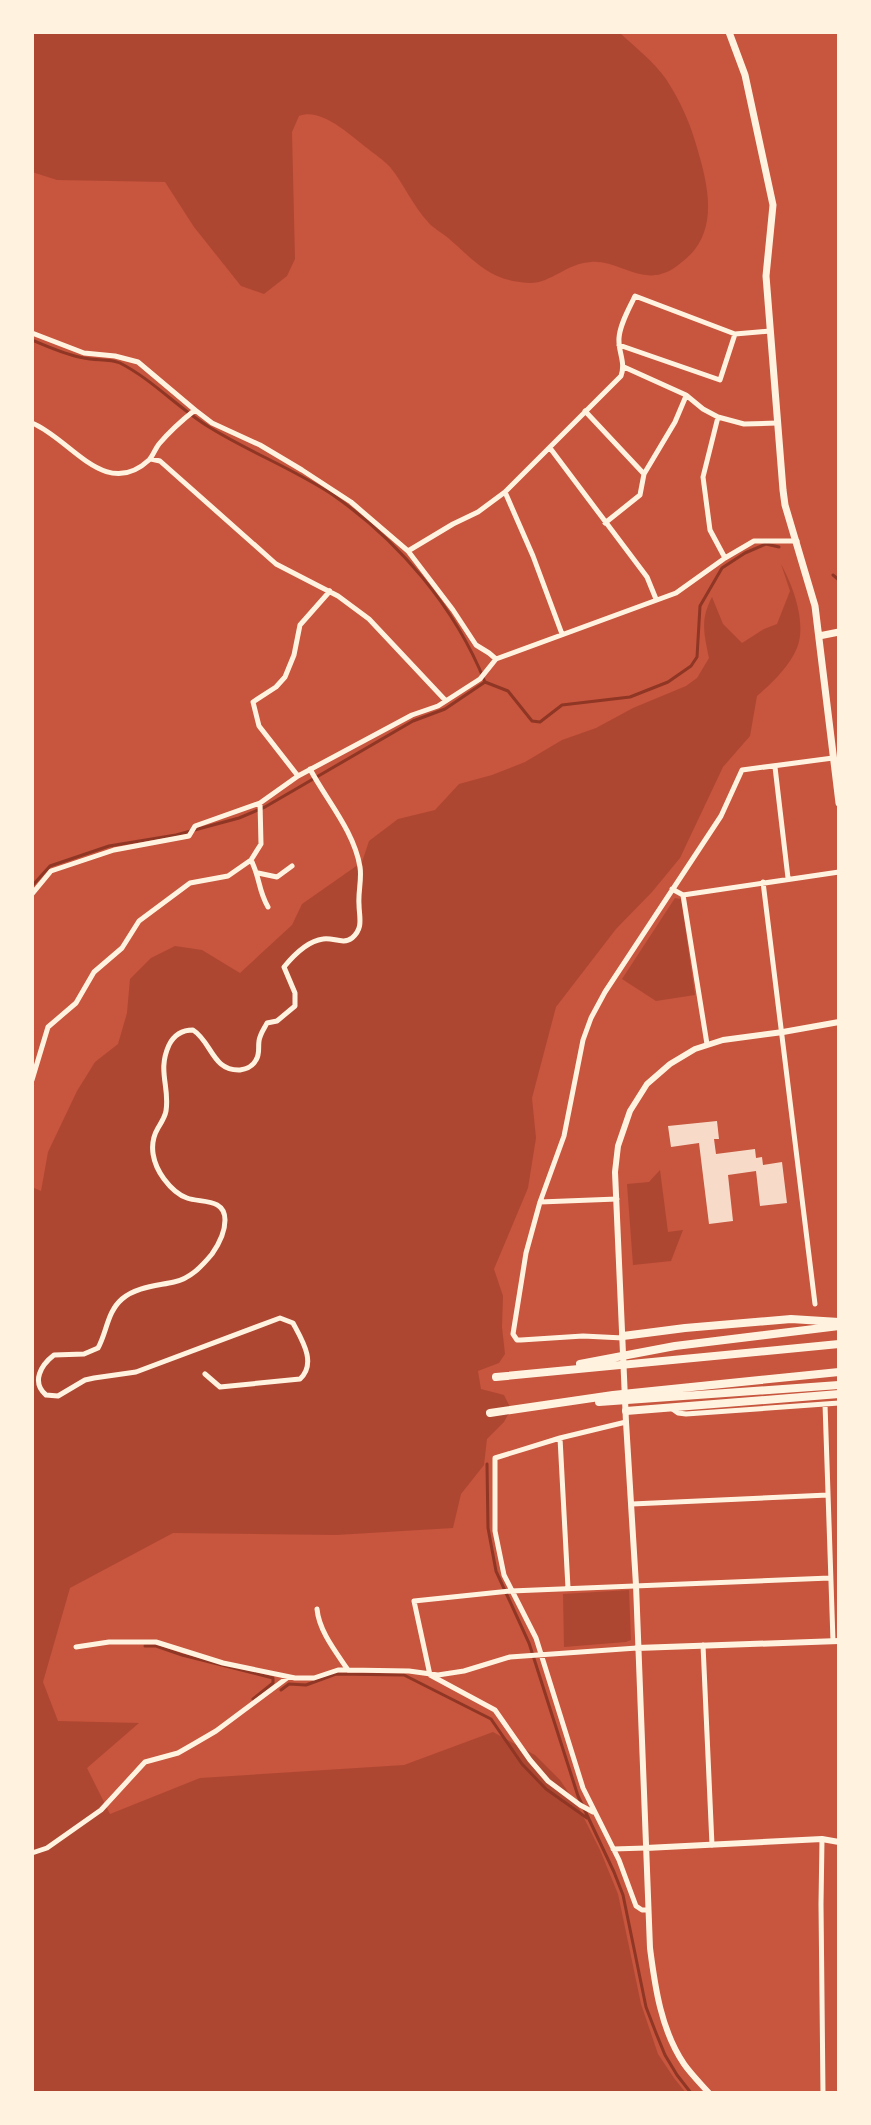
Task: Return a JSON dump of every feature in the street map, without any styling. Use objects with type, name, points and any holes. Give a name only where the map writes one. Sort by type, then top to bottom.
[{"type":"highway","points":[[623,1337],[791,1319],[839,1324]]},
{"type":"highway","points":[[525,1374],[704,1342],[839,1324]]},
{"type":"highway","points":[[496,1377],[839,1344]]},
{"type":"highway","points":[[490,1413],[613,1395],[839,1372]]},
{"type":"highway","points":[[527,1407],[839,1385]]},
{"type":"highway","points":[[626,1411],[839,1394]]},
{"type":"main road","points":[[729,32],[745,75],[773,205],[766,276],[785,505],[815,606],[839,803]]},
{"type":"main road","points":[[819,636],[839,632]]},
{"type":"street","points":[[408,551],[478,512],[505,492],[621,376],[624,367],[619,333],[635,296],[735,334],[770,331]]},
{"type":"street","points":[[32,333],[84,353],[138,362],[212,423],[260,445],[351,502],[408,551],[476,645],[496,659]]},
{"type":"street","points":[[619,345],[720,380],[735,334]]},
{"type":"street","points":[[624,367],[686,395],[718,417],[744,424],[777,423]]},
{"type":"street","points":[[605,523],[640,495],[644,474],[675,422],[686,395]]},
{"type":"street","points":[[32,423],[45,428],[68,449],[105,472],[128,474],[151,459],[172,429],[195,410]]},
{"type":"street","points":[[585,411],[644,474]]},
{"type":"street","points":[[718,417],[703,477],[710,530],[725,558]]},
{"type":"street","points":[[550,448],[647,577],[656,599]]},
{"type":"street","points":[[151,459],[160,461],[276,564],[330,591],[369,619],[446,701]]},
{"type":"street","points":[[505,492],[562,634]]},
{"type":"street","points":[[32,894],[51,871],[114,850],[189,836],[195,826],[260,803],[298,776],[412,715],[438,706],[480,679],[496,659],[676,593],[754,541],[797,541]]},
{"type":"street","points":[[298,776],[259,726],[253,702],[285,677],[294,655],[300,625],[330,591]]},
{"type":"street","points":[[623,1337],[521,1340],[513,1334],[526,1253],[540,1202],[564,1136],[583,1040],[605,992],[721,816],[742,770],[833,758]]},
{"type":"street","points":[[775,767],[788,878]]},
{"type":"street","points":[[205,1374],[220,1387],[300,1379],[308,1367],[308,1354],[293,1323],[274,1318],[136,1372],[85,1380],[58,1396],[46,1395],[38,1385],[42,1367],[54,1355],[84,1354],[98,1348],[110,1315],[124,1297],[189,1276],[203,1266],[216,1250],[224,1232],[225,1214],[218,1205],[180,1195],[164,1179],[153,1156],[153,1137],[166,1111],[163,1060],[173,1038],[179,1033],[193,1030],[204,1039],[216,1061],[242,1070],[250,1067],[257,1060],[261,1035],[267,1023],[277,1021],[295,1006],[295,993],[284,967],[294,955],[317,940],[346,941],[359,929],[361,871],[355,846],[311,771]]},
{"type":"street","points":[[32,1080],[48,1027],[76,1003],[94,972],[122,948],[139,921],[190,883],[228,876],[251,860],[261,844],[260,803]]},
{"type":"street","points":[[251,860],[268,907]]},
{"type":"street","points":[[258,873],[277,877],[292,866]]},
{"type":"street","points":[[672,889],[683,895],[839,872]]},
{"type":"street","points":[[763,882],[815,1304]]},
{"type":"street","points":[[683,895],[707,1044]]},
{"type":"street","points":[[707,2093],[685,2066],[670,2035],[654,1984],[650,1948],[615,1172],[618,1146],[637,1098],[658,1073],[682,1056],[723,1040],[839,1022]]},
{"type":"street","points":[[540,1202],[617,1199]]},
{"type":"street","points":[[671,1408],[686,1414],[839,1403]]},
{"type":"street","points":[[76,1647],[109,1642],[156,1642],[223,1663],[287,1677],[314,1678],[338,1670],[447,1675],[510,1657],[542,1654],[836,1641],[830,1578],[825,1404]]},
{"type":"street","points":[[626,1422],[497,1456],[493,1462],[495,1531],[504,1575],[542,1654],[583,1788],[636,1906],[648,1910]]},
{"type":"street","points":[[560,1438],[568,1588]]},
{"type":"street","points":[[632,1504],[828,1495]]},
{"type":"street","points":[[593,1812],[548,1781],[495,1710],[430,1675],[414,1601],[511,1591],[830,1578]]},
{"type":"street","points":[[317,1609],[330,1641],[348,1670]]},
{"type":"street","points":[[703,1645],[712,1845]]},
{"type":"street","points":[[32,1853],[47,1848],[101,1810],[145,1762],[178,1753],[216,1731],[287,1677]]},
{"type":"street","points":[[822,1839],[823,2093]]},
{"type":"street","points":[[613,1849],[822,1839],[839,1842]]},
{"type":"shaded area","points":[[32,32],[619,32],[661,73],[685,114],[708,195],[706,225],[694,251],[661,274],[643,275],[609,264],[591,262],[537,282],[503,278],[475,262],[430,224],[385,162],[335,124],[308,114],[299,116],[292,132],[295,259],[287,276],[264,294],[241,286],[194,227],[165,182],[57,180],[32,172]]},
{"type":"shaded area","points":[[781,564],[794,594],[799,616],[800,638],[794,655],[757,696],[750,736],[723,767],[680,858],[616,929],[556,1007],[532,1098],[536,1138],[528,1188],[494,1269],[503,1296],[505,1354],[499,1363],[478,1371],[481,1389],[504,1395],[511,1409],[504,1422],[487,1439],[484,1465],[461,1494],[453,1528],[336,1535],[173,1533],[70,1588],[43,1682],[58,1721],[139,1723],[87,1768],[110,1814],[200,1778],[404,1765],[493,1732],[535,1755],[560,1780],[579,1808],[600,1850],[618,1894],[641,2004],[658,2054],[686,2093],[32,2093],[32,1187],[41,1191],[48,1152],[77,1091],[95,1062],[118,1044],[127,1013],[130,979],[151,958],[175,946],[202,950],[240,973],[292,925],[302,904],[362,862],[369,841],[398,819],[435,810],[459,784],[525,762],[562,740],[596,728],[697,678],[709,658],[704,620],[712,597],[723,624],[742,643],[777,624],[790,591]]},
{"type":"shaded area","points":[[675,898],[681,899],[695,995],[656,1001],[622,979]]},
{"type":"shaded area","points":[[660,1170],[668,1232],[683,1230],[671,1261],[633,1265],[627,1184],[649,1182]]},
{"type":"shaded area","points":[[629,1590],[631,1640],[564,1647],[563,1594]]},
{"type":"building","points":[[717,1121],[719,1139],[714,1139],[716,1154],[755,1149],[756,1158],[762,1157],[763,1165],[782,1162],[787,1203],[760,1206],[756,1171],[728,1175],[733,1221],[709,1224],[699,1143],[671,1147],[668,1126]]},
{"type":"waterway","points":[[32,340],[77,357],[120,363],[209,427],[318,486],[357,513],[402,555],[441,602],[473,654],[485,682],[508,691],[532,721],[540,722],[562,705],[630,697],[668,682],[691,666],[697,657],[700,606],[722,568],[766,544],[779,547]]},
{"type":"waterway","points":[[833,575],[839,580]]},
{"type":"waterway","points":[[32,886],[50,866],[109,846],[176,835],[239,818],[265,807],[413,721],[445,709],[485,682]]},
{"type":"waterway","points":[[487,1464],[488,1528],[496,1571],[529,1643],[578,1796],[623,1895],[646,2007],[665,2055],[691,2093]]},
{"type":"waterway","points":[[145,1646],[156,1646],[273,1678],[273,1683],[253,1699]]},
{"type":"waterway","points":[[281,1690],[289,1684],[306,1685],[336,1674],[404,1675],[491,1719],[522,1764],[546,1789],[587,1818]]}]
